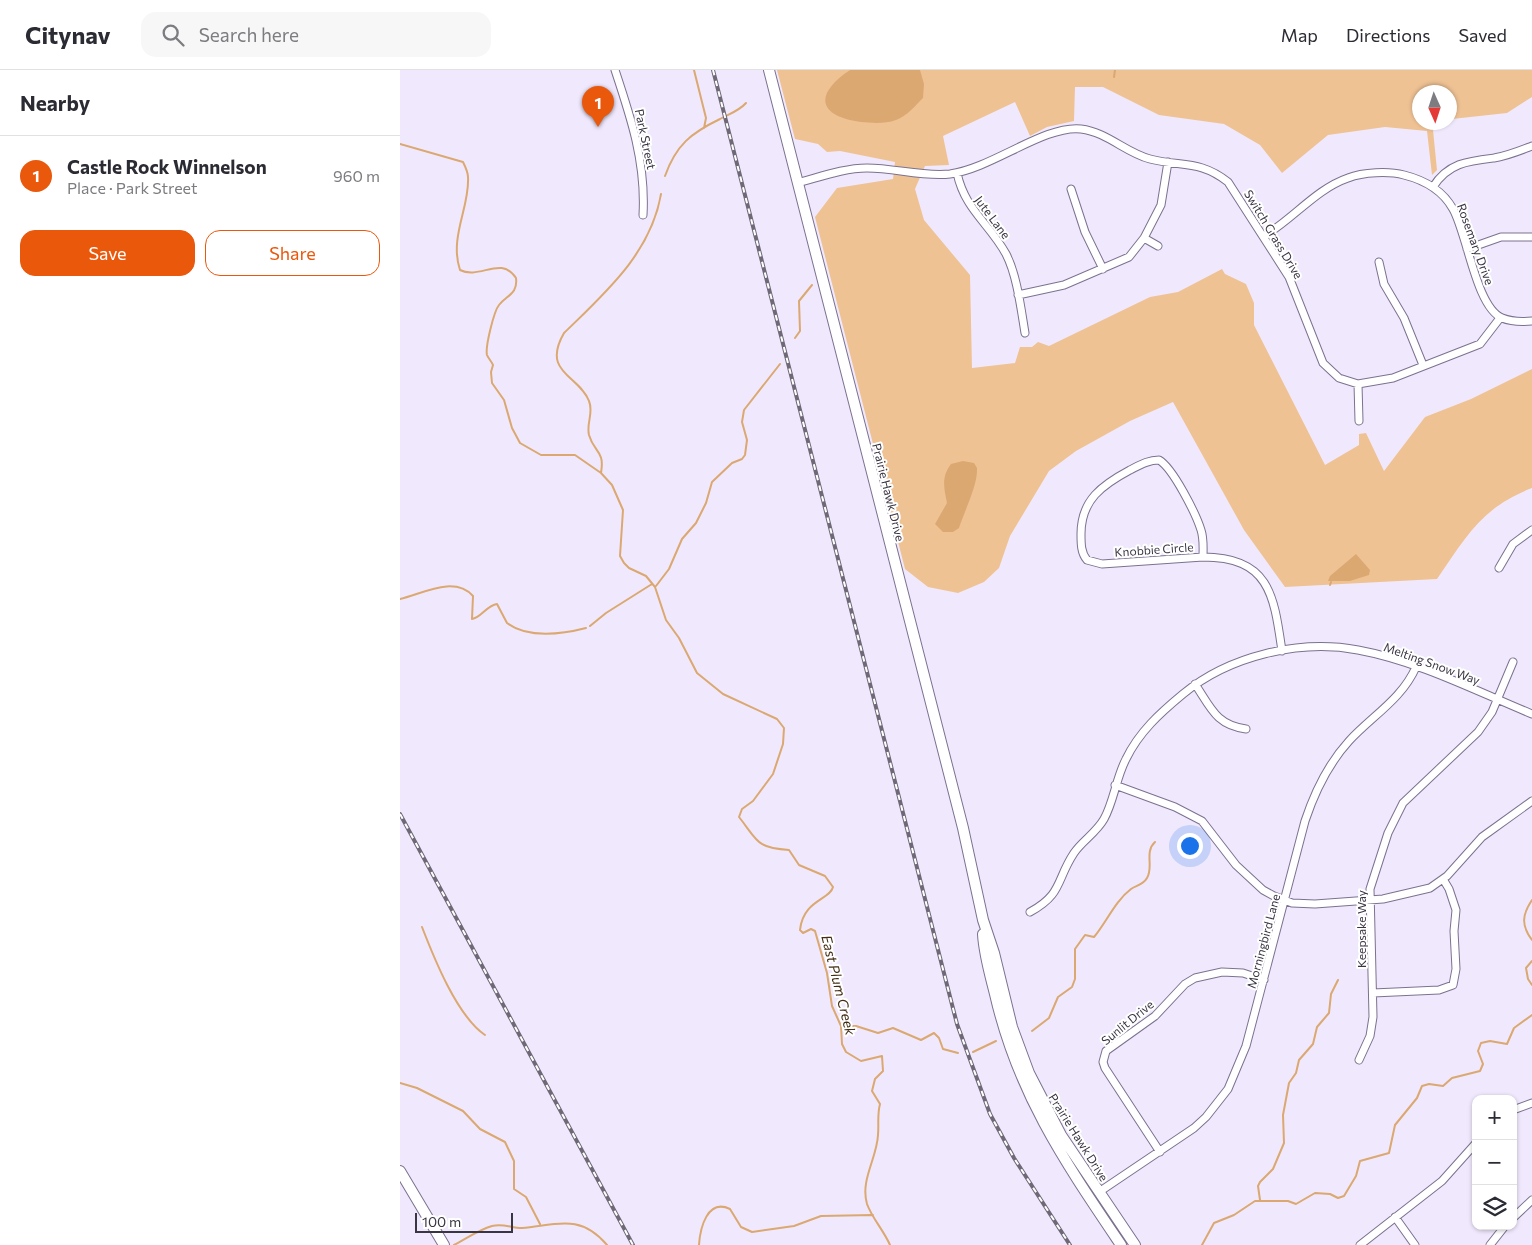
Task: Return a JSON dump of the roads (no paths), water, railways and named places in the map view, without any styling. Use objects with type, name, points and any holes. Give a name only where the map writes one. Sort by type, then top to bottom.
[{"type":"street","name":"Park Street","points":[[615,70],[634,124],[644,193],[643,215]]},
{"type":"street","name":"Prairie Hawk Drive","points":[[768,70],[963,828],[983,920],[994,953],[1012,1027],[1029,1073],[1060,1135],[1135,1245]]},
{"type":"street","name":"Switch Grass Drive","points":[[797,183],[858,168],[889,169],[924,174],[958,173],[980,167],[1053,133],[1068,129],[1089,130],[1142,156],[1168,162],[1202,166],[1216,172],[1228,182],[1264,236],[1289,277],[1323,363],[1339,378],[1358,384]]},
{"type":"street","points":[[1433,187],[1439,177],[1451,167],[1462,162],[1503,156],[1532,146]]},
{"type":"street","points":[[1018,295],[1064,285],[1129,257],[1144,238],[1161,205],[1168,162]]},
{"type":"street","name":"Jute Lane","points":[[958,173],[962,192],[968,204],[1008,256],[1025,333]]},
{"type":"street","name":"Rosemary Drive","points":[[1264,236],[1334,184],[1350,176],[1397,173],[1412,177],[1433,187],[1454,210],[1483,297],[1500,318]]},
{"type":"street","points":[[1071,189],[1085,232],[1103,269]]},
{"type":"street","points":[[1467,249],[1501,237],[1532,237]]},
{"type":"street","points":[[1144,238],[1158,246]]},
{"type":"street","points":[[1379,262],[1384,284],[1404,318],[1423,364]]},
{"type":"street","points":[[1359,421],[1358,384],[1392,378],[1423,364],[1480,344],[1500,318],[1518,322],[1532,321]]},
{"type":"street","name":"Knobbie Circle","points":[[1159,460],[1169,468],[1197,521],[1201,530],[1204,558],[1091,563],[1082,551],[1081,528],[1085,508],[1095,492],[1103,485],[1148,461],[1159,460]]},
{"type":"street","points":[[1499,568],[1513,544],[1532,530]]},
{"type":"street","points":[[1204,558],[1221,557],[1244,564],[1264,580],[1275,603],[1282,651]]},
{"type":"street","name":"Melting Snow Way","points":[[1030,912],[1050,899],[1057,890],[1073,854],[1104,818],[1126,758],[1142,732],[1156,717],[1195,684],[1239,662],[1282,651],[1320,648],[1348,649],[1388,657],[1532,714]]},
{"type":"street","name":"Keepsake Way","points":[[1359,1060],[1373,1027],[1370,889],[1394,818],[1417,788],[1478,732],[1498,700],[1513,662]]},
{"type":"street","name":"Morningbird Lane","points":[[1099,1192],[1194,1128],[1228,1089],[1246,1046],[1305,821],[1316,790],[1329,765],[1362,728],[1402,692],[1416,667]]},
{"type":"street","points":[[1195,684],[1218,719],[1234,727],[1246,729]]},
{"type":"street","points":[[1115,785],[1174,807],[1202,822],[1244,873],[1263,890],[1284,901],[1323,904],[1369,900],[1419,892],[1443,879],[1482,837],[1532,801]]},
{"type":"street","points":[[1373,993],[1438,990],[1453,985],[1456,969],[1454,931],[1456,910],[1449,889],[1443,879]]},
{"type":"street","name":"Prairie Hawk Drive","points":[[983,920],[985,953],[998,1010],[1023,1084],[1056,1148],[1121,1245]]},
{"type":"street","name":"Sunlit Drive","points":[[1160,1152],[1105,1068],[1103,1062],[1106,1051],[1155,1016],[1177,991],[1195,978],[1232,972],[1264,980]]},
{"type":"street","points":[[1517,1109],[1532,1103]]},
{"type":"street","points":[[1360,1245],[1442,1181],[1472,1147]]},
{"type":"street","points":[[400,1171],[444,1245]]},
{"type":"street","points":[[1517,1214],[1532,1200]]},
{"type":"street","points":[[1395,1217],[1415,1245]]},
{"type":"street","points":[[1490,1245],[1502,1230]]},
{"type":"waterway","points":[[694,70],[706,118],[704,128]]},
{"type":"waterway","points":[[1114,77],[1115,70]]},
{"type":"waterway","points":[[665,176],[674,156],[686,141],[701,129],[737,110],[746,103]]},
{"type":"waterway","name":"East Plum Creek","points":[[400,144],[463,162],[465,165],[468,175],[468,188],[457,246],[460,270],[475,272],[504,268],[510,271],[516,278],[514,291],[499,305],[495,314],[490,329],[487,351],[493,365],[491,372],[492,383],[504,400],[512,428],[520,443],[541,455],[575,455],[601,473],[612,485],[623,510],[620,556],[629,568],[646,576],[655,587],[666,620],[679,638],[697,673],[723,694],[777,719],[784,728],[783,744],[773,774],[753,801],[742,809],[739,817],[759,842],[770,847],[789,850],[799,865],[825,876],[833,887],[827,895],[806,912],[800,930],[803,933],[811,929],[815,931],[827,973],[832,1006],[841,1026],[842,1044],[846,1052],[861,1061],[882,1056],[883,1071],[875,1079],[872,1091],[880,1104],[877,1144],[867,1178],[865,1195],[869,1209],[890,1245]]},
{"type":"waterway","points":[[601,473],[602,460],[589,435],[588,426],[591,410],[589,401],[584,392],[559,365],[557,357],[558,346],[564,333],[610,287],[637,253],[656,215],[661,194]]},
{"type":"waterway","points":[[795,338],[800,331],[799,301],[812,285]]},
{"type":"waterway","points":[[656,586],[669,569],[682,539],[696,523],[706,503],[712,482],[732,463],[742,459],[745,455],[747,440],[742,422],[744,410],[780,364]]},
{"type":"waterway","points":[[590,626],[606,613],[652,584]]},
{"type":"waterway","points":[[400,599],[447,586],[457,587],[473,596],[472,619],[497,604],[507,623],[525,631],[546,634],[586,628]]},
{"type":"waterway","points":[[1032,1031],[1049,1018],[1058,997],[1072,987],[1075,979],[1075,949],[1085,935],[1094,937],[1125,894],[1142,884],[1147,878],[1150,869],[1150,850],[1155,842]]},
{"type":"waterway","points":[[1532,900],[1526,910],[1524,920],[1526,930],[1532,940]]},
{"type":"waterway","points":[[422,927],[440,970],[456,1001],[475,1026],[485,1035]]},
{"type":"waterway","points":[[1532,961],[1526,968],[1528,979],[1532,985]]},
{"type":"waterway","points":[[1260,1200],[1258,1186],[1273,1169],[1284,1143],[1283,1115],[1289,1083],[1296,1073],[1299,1060],[1313,1044],[1317,1027],[1329,1013],[1331,994],[1338,980]]},
{"type":"waterway","points":[[1202,1245],[1214,1223],[1234,1215],[1255,1201],[1288,1201],[1296,1204],[1315,1193],[1330,1194],[1338,1198],[1344,1196],[1356,1176],[1360,1161],[1389,1153],[1395,1125],[1417,1098],[1422,1086],[1429,1084],[1443,1086],[1452,1078],[1480,1071],[1483,1064],[1478,1051],[1481,1043],[1490,1041],[1507,1044],[1514,1028],[1532,1015]]},
{"type":"waterway","points":[[841,1026],[856,1026],[878,1033],[893,1028],[921,1040],[934,1033],[939,1038],[943,1049],[958,1053]]},
{"type":"waterway","points":[[973,1052],[996,1041]]},
{"type":"waterway","points":[[400,1083],[417,1088],[463,1111],[480,1129],[505,1142],[514,1161],[514,1189],[526,1197],[540,1224]]},
{"type":"waterway","points":[[699,1245],[706,1217],[710,1211],[716,1208],[730,1209],[741,1227],[752,1232],[794,1226],[821,1216],[873,1215]]},
{"type":"waterway","points":[[454,1245],[482,1230],[496,1225],[522,1228],[567,1223],[587,1228],[607,1245]]},
{"type":"railway","points":[[713,70],[957,1024],[990,1114],[1014,1158],[1070,1245]]},
{"type":"railway","points":[[400,814],[633,1245]]},
{"type":"place","name":"Castle Rock Winnelson","points":[[598,127]]}]
